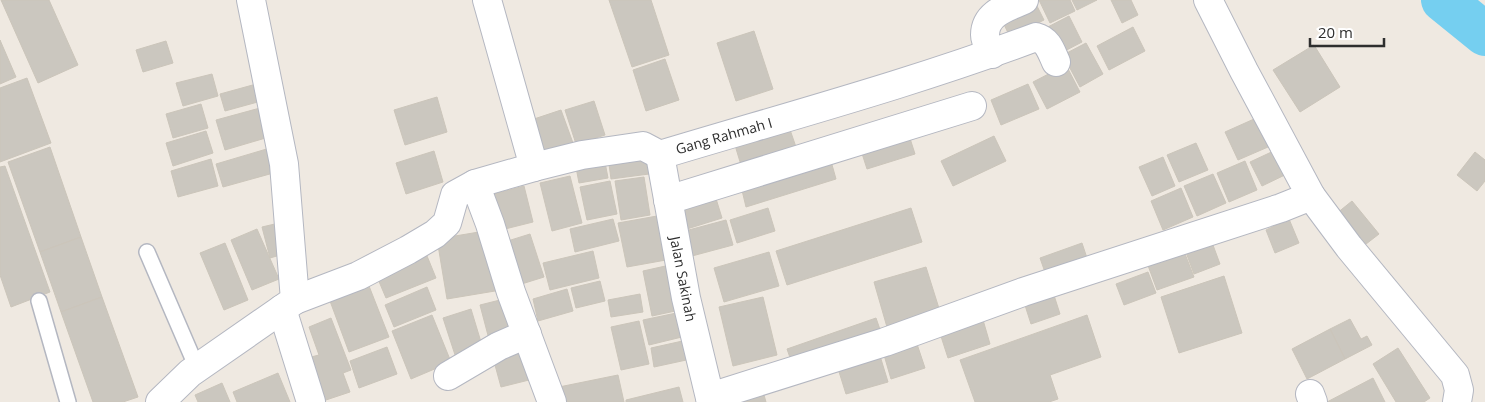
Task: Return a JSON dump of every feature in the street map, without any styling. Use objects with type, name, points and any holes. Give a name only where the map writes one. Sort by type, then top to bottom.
[{"type":"street","points":[[251,0],[284,164],[289,304],[311,402]]},
{"type":"street","points":[[487,0],[534,166]]},
{"type":"street","points":[[992,54],[985,36],[987,22],[999,10],[1024,0]]},
{"type":"street","points":[[1208,0],[1310,196],[1349,247],[1455,375],[1459,390],[1457,402]]},
{"type":"street","name":"Gang Rahmah I","points":[[160,402],[197,368],[289,304],[358,276],[435,234],[447,223],[456,195],[475,184],[534,166],[582,155],[643,146],[660,155],[853,98],[992,54],[1036,37],[1042,38],[1048,45],[1056,62]]},
{"type":"street","points":[[668,200],[972,106]]},
{"type":"street","name":"Jalan Sakinah","points":[[660,155],[686,298],[711,400]]},
{"type":"street","points":[[475,184],[552,402]]},
{"type":"street","points":[[711,400],[885,342],[1023,292],[1281,208],[1310,196]]},
{"type":"street","points":[[448,376],[499,346],[527,334]]},
{"type":"lane","points":[[147,252],[197,368]]},
{"type":"lane","points":[[38,301],[68,402]]},
{"type":"building","points":[[1,0],[49,0],[78,65],[38,83]]},
{"type":"building","points":[[609,0],[651,0],[669,55],[632,67]]},
{"type":"building","points":[[1034,0],[1044,20],[1010,37],[1000,16]]},
{"type":"building","points":[[1039,0],[1070,0],[1075,11],[1050,23]]},
{"type":"building","points":[[1072,0],[1097,0],[1077,10]]},
{"type":"building","points":[[1111,0],[1131,0],[1138,15],[1122,23]]},
{"type":"building","points":[[1069,16],[1082,42],[1057,55],[1044,29]]},
{"type":"building","points":[[1133,27],[1145,51],[1109,70],[1097,46]]},
{"type":"building","points":[[754,31],[773,89],[736,101],[717,43]]},
{"type":"building","points":[[0,40],[16,77],[0,84]]},
{"type":"building","points":[[166,41],[173,63],[143,72],[136,50]]},
{"type":"building","points":[[1086,43],[1103,74],[1080,87],[1063,55]]},
{"type":"building","points":[[1314,45],[1340,87],[1300,112],[1273,70]]},
{"type":"building","points":[[665,59],[679,100],[646,111],[633,70]]},
{"type":"building","points":[[1066,65],[1080,92],[1047,109],[1033,82]]},
{"type":"building","points":[[212,74],[218,96],[183,106],[176,83]]},
{"type":"building","points":[[27,78],[51,143],[0,162],[0,88]]},
{"type":"building","points":[[260,83],[265,100],[225,111],[220,94]]},
{"type":"building","points":[[1028,84],[1039,109],[1001,125],[991,100]]},
{"type":"building","points":[[437,97],[447,132],[405,145],[394,110]]},
{"type":"building","points":[[594,101],[605,135],[576,144],[565,110]]},
{"type":"building","points":[[201,104],[208,128],[173,138],[166,114]]},
{"type":"building","points":[[260,108],[269,137],[225,150],[216,120]]},
{"type":"building","points":[[561,110],[573,143],[539,154],[528,121]]},
{"type":"building","points":[[1263,115],[1275,144],[1238,160],[1225,132]]},
{"type":"building","points":[[788,124],[796,147],[741,165],[734,142]]},
{"type":"building","points":[[907,129],[915,154],[867,169],[859,144]]},
{"type":"building","points":[[206,131],[213,153],[173,166],[166,143]]},
{"type":"building","points":[[994,136],[1006,161],[953,186],[941,161]]},
{"type":"building","points":[[1196,143],[1208,170],[1179,182],[1167,155]]},
{"type":"building","points":[[50,147],[81,237],[40,252],[8,162]]},
{"type":"building","points":[[270,148],[277,172],[223,187],[216,164]]},
{"type":"building","points":[[1280,148],[1291,172],[1262,186],[1250,162]]},
{"type":"building","points":[[434,151],[443,182],[406,194],[396,163]]},
{"type":"building","points":[[647,152],[649,174],[611,179],[608,157]]},
{"type":"building","points":[[1475,152],[1485,160],[1485,181],[1477,191],[1457,175]]},
{"type":"building","points":[[829,154],[836,179],[746,207],[741,186]]},
{"type":"building","points":[[604,157],[608,178],[579,183],[575,162]]},
{"type":"building","points":[[1163,157],[1175,186],[1152,196],[1139,167]]},
{"type":"building","points":[[211,159],[218,186],[178,197],[171,171]]},
{"type":"building","points":[[1245,161],[1257,190],[1229,202],[1217,173]]},
{"type":"building","points":[[5,166],[50,292],[11,307],[0,275],[0,167]]},
{"type":"building","points":[[1213,174],[1226,203],[1197,216],[1184,186]]},
{"type":"building","points":[[570,176],[582,223],[552,231],[540,183]]},
{"type":"building","points":[[644,177],[650,215],[621,220],[615,181]]},
{"type":"building","points":[[610,181],[617,214],[587,220],[580,187]]},
{"type":"building","points":[[524,186],[533,222],[501,230],[491,195]]},
{"type":"building","points":[[1181,188],[1193,217],[1163,230],[1151,201]]},
{"type":"building","points":[[713,189],[722,218],[687,229],[678,200]]},
{"type":"building","points":[[1352,201],[1379,234],[1357,251],[1331,218]]},
{"type":"building","points":[[768,208],[775,231],[737,243],[730,220]]},
{"type":"building","points":[[911,208],[922,242],[787,285],[776,251]]},
{"type":"building","points":[[657,216],[666,260],[627,267],[618,223]]},
{"type":"building","points":[[613,219],[619,241],[575,252],[570,229]]},
{"type":"building","points":[[1289,219],[1299,243],[1275,253],[1266,230]]},
{"type":"building","points":[[726,220],[733,245],[692,256],[685,231]]},
{"type":"building","points":[[279,223],[287,253],[270,258],[262,227]]},
{"type":"building","points":[[257,229],[279,279],[252,290],[231,240]]},
{"type":"building","points":[[491,230],[501,290],[447,299],[437,239]]},
{"type":"building","points":[[530,234],[544,277],[512,287],[498,244]]},
{"type":"building","points":[[81,237],[102,297],[61,312],[40,252]]},
{"type":"building","points":[[1210,237],[1220,264],[1194,274],[1184,247]]},
{"type":"building","points":[[225,243],[248,300],[224,310],[200,253]]},
{"type":"building","points":[[1082,243],[1088,261],[1046,275],[1040,258]]},
{"type":"building","points":[[1182,246],[1194,277],[1157,290],[1146,260]]},
{"type":"building","points":[[425,251],[436,278],[386,298],[375,272]]},
{"type":"building","points":[[593,251],[599,278],[550,290],[543,263]]},
{"type":"building","points":[[769,252],[779,286],[724,302],[714,268]]},
{"type":"building","points":[[670,265],[680,310],[652,316],[643,271]]},
{"type":"building","points":[[926,267],[942,318],[889,334],[874,282]]},
{"type":"building","points":[[1148,272],[1156,293],[1124,305],[1116,284]]},
{"type":"building","points":[[1224,276],[1242,333],[1179,353],[1161,297]]},
{"type":"building","points":[[600,281],[605,301],[576,308],[571,288]]},
{"type":"building","points":[[369,286],[389,337],[349,352],[330,301]]},
{"type":"building","points":[[427,287],[436,310],[394,327],[385,305]]},
{"type":"building","points":[[567,289],[573,311],[538,321],[533,299]]},
{"type":"building","points":[[1052,289],[1060,314],[1031,324],[1023,299]]},
{"type":"building","points":[[640,294],[643,312],[611,317],[608,300]]},
{"type":"building","points":[[102,297],[138,397],[123,402],[93,402],[61,312]]},
{"type":"building","points":[[763,297],[777,355],[733,366],[719,307]]},
{"type":"building","points":[[508,298],[518,336],[490,343],[480,305]]},
{"type":"building","points":[[471,309],[484,352],[457,361],[443,318]]},
{"type":"building","points":[[681,312],[686,336],[649,345],[643,320]]},
{"type":"building","points":[[981,313],[990,344],[948,358],[938,327]]},
{"type":"building","points":[[432,315],[451,362],[411,379],[392,331]]},
{"type":"building","points":[[1087,315],[1101,357],[1050,375],[1058,399],[1049,402],[975,402],[960,360]]},
{"type":"building","points":[[331,318],[351,370],[343,373],[350,392],[320,402],[303,359],[319,355],[309,327]]},
{"type":"building","points":[[876,318],[883,338],[794,369],[787,349]]},
{"type":"building","points":[[1350,319],[1361,339],[1367,336],[1372,345],[1345,359],[1330,329]]},
{"type":"building","points":[[639,321],[649,364],[621,370],[611,327]]},
{"type":"building","points":[[1330,329],[1345,359],[1307,379],[1292,349]]},
{"type":"building","points":[[915,338],[925,368],[891,379],[882,348]]},
{"type":"building","points":[[687,340],[691,359],[654,367],[651,348]]},
{"type":"building","points":[[529,344],[537,378],[501,387],[492,354]]},
{"type":"building","points":[[877,346],[888,382],[846,394],[835,359]]},
{"type":"building","points":[[387,347],[397,374],[359,388],[350,361]]},
{"type":"building","points":[[1398,348],[1430,398],[1424,402],[1396,402],[1373,364]]},
{"type":"building","points":[[278,373],[290,402],[237,402],[233,392]]},
{"type":"building","points":[[618,375],[624,402],[562,402],[559,387]]},
{"type":"building","points":[[1373,378],[1385,402],[1327,402]]},
{"type":"building","points":[[222,383],[230,402],[198,402],[195,395]]},
{"type":"building","points":[[679,387],[683,402],[626,402],[626,400]]},
{"type":"building","points":[[764,395],[766,402],[734,402]]},
{"type":"waterway","points":[[1443,0],[1485,34]]}]
